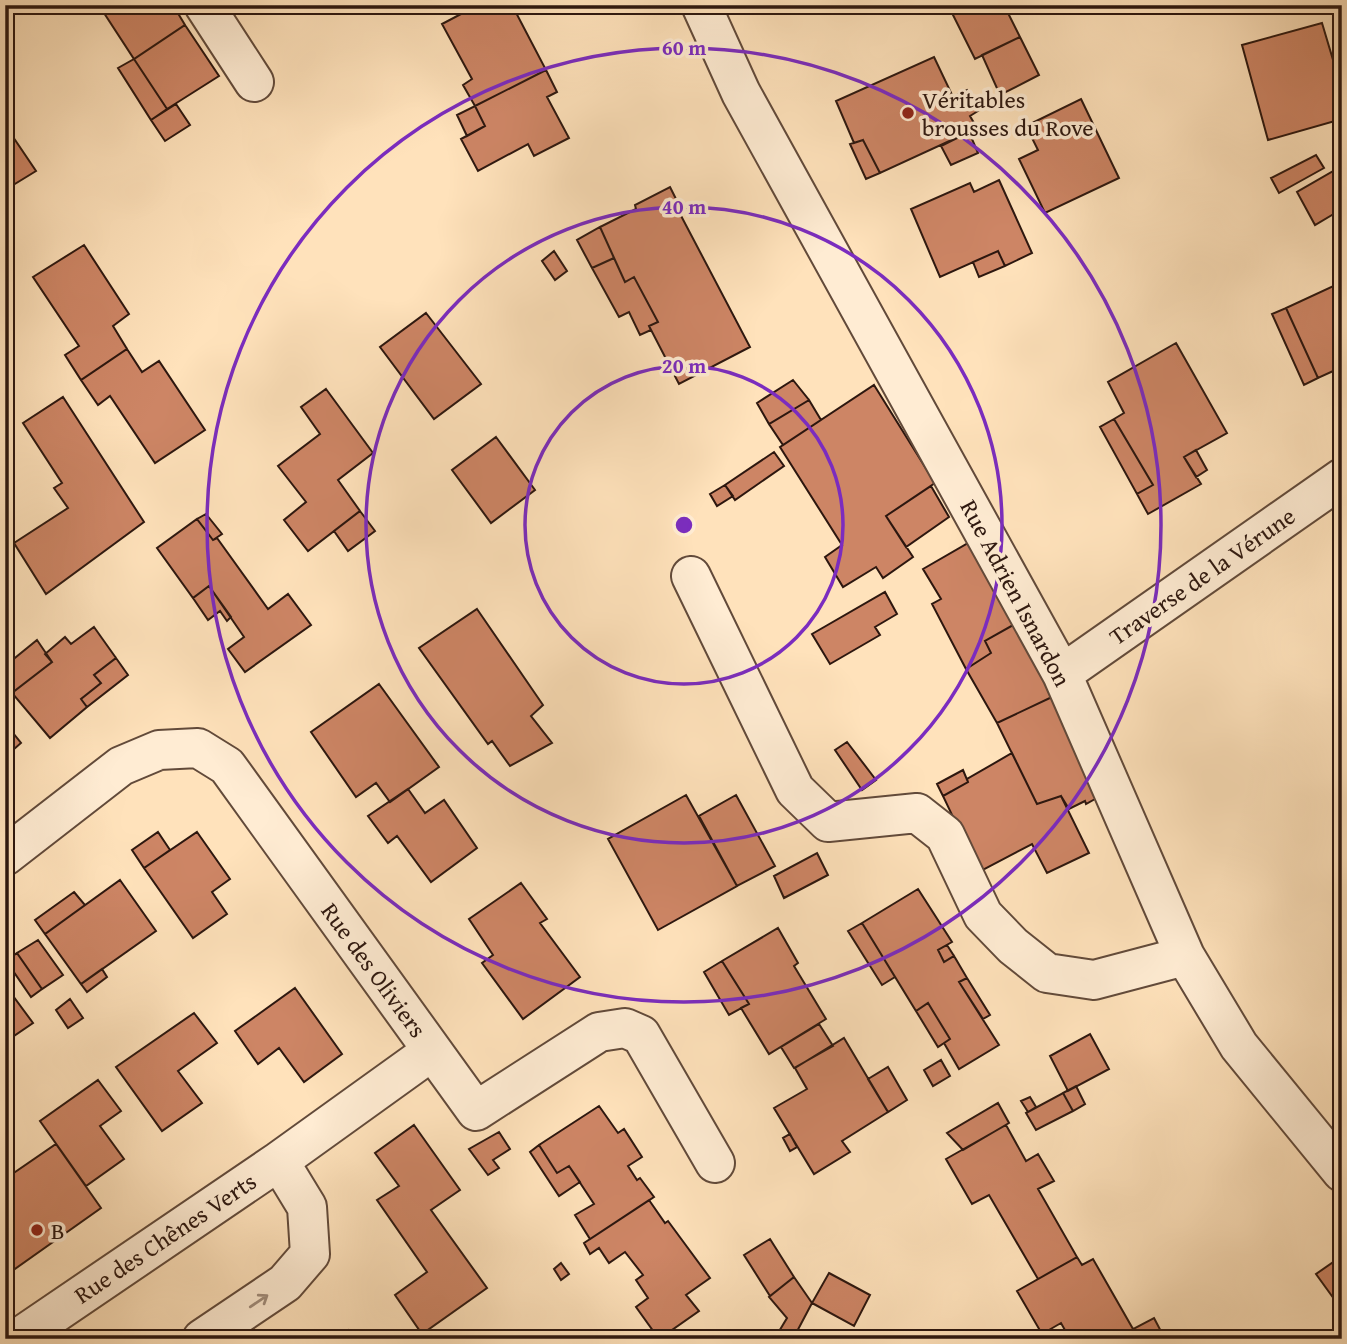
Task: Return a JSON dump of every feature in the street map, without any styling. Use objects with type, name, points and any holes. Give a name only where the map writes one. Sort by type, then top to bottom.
[{"type":"street","points":[[204,5],[254,82]]},
{"type":"street","name":"Rue Adrien Isnardon","points":[[701,5],[741,93],[1062,674],[1185,956],[1239,1046],[1342,1172]]},
{"type":"street","name":"Traverse de la Vérune","points":[[1062,674],[1342,478]]},
{"type":"street","points":[[691,576],[795,790],[828,822],[917,813],[946,835],[983,915],[1013,946],[1047,973],[1094,980],[1185,956]]},
{"type":"street","name":"Rue des Oliviers","points":[[5,856],[121,766],[159,750],[198,748],[227,766],[476,1111],[599,1032],[625,1028],[641,1035],[715,1163]]},
{"type":"street","name":"Rue des Chênes Verts","points":[[17,1339],[279,1161],[432,1051]]},
{"type":"street","name":"Rue des Chênes Verts","points":[[202,1339],[285,1283],[310,1254],[307,1207],[279,1161]]},
{"type":"building","points":[[99,5],[116,5],[104,13]]},
{"type":"building","points":[[116,5],[173,5],[185,25],[134,59],[104,13]]},
{"type":"building","points":[[478,5],[512,5],[546,70],[475,106],[463,85],[472,79],[442,24]]},
{"type":"building","points":[[948,5],[1004,5],[1020,37],[975,59]]},
{"type":"building","points":[[1322,23],[1342,90],[1342,119],[1268,140],[1242,45]]},
{"type":"building","points":[[185,25],[219,76],[167,109],[134,59]]},
{"type":"building","points":[[1020,37],[1039,75],[1000,95],[982,55]]},
{"type":"building","name":"Véritables brousses du Rove","points":[[934,57],[953,97],[967,90],[978,111],[970,116],[974,123],[966,126],[969,132],[880,173],[863,140],[854,143],[836,101]]},
{"type":"building","points":[[134,59],[167,109],[151,120],[118,68]]},
{"type":"building","points":[[546,70],[557,92],[547,97],[569,138],[534,156],[528,144],[478,171],[461,139],[485,126],[475,106]]},
{"type":"building","points":[[1081,99],[1119,178],[1045,213],[1019,159],[1038,150],[1026,126]]},
{"type":"building","points":[[176,104],[190,125],[165,141],[151,120]]},
{"type":"building","points":[[475,106],[485,126],[467,136],[457,115]]},
{"type":"building","points":[[5,125],[36,171],[5,190]]},
{"type":"building","points":[[969,132],[978,153],[951,165],[941,146]]},
{"type":"building","points":[[863,140],[880,173],[866,179],[850,144]]},
{"type":"building","points":[[1316,155],[1324,168],[1279,193],[1271,178]]},
{"type":"building","points":[[1342,166],[1342,209],[1315,225],[1297,192]]},
{"type":"building","points":[[999,180],[1032,253],[1005,266],[998,251],[940,277],[911,209],[970,183],[974,192]]},
{"type":"building","points":[[670,187],[681,209],[678,210],[750,347],[679,384],[649,326],[658,322],[634,277],[625,282],[600,227],[636,209],[635,205]]},
{"type":"building","points":[[600,227],[614,258],[592,268],[577,240]]},
{"type":"building","points":[[84,245],[129,314],[113,326],[127,349],[81,380],[65,355],[79,346],[33,277]]},
{"type":"building","points":[[554,251],[567,271],[555,280],[542,261]]},
{"type":"building","points":[[998,251],[1005,266],[979,277],[973,262]]},
{"type":"building","points":[[614,258],[625,282],[634,277],[658,322],[649,326],[651,330],[640,335],[629,312],[619,317],[592,268]]},
{"type":"building","points":[[1342,282],[1342,367],[1318,378],[1286,308]]},
{"type":"building","points":[[1286,308],[1318,378],[1304,385],[1272,314]]},
{"type":"building","points":[[426,313],[481,384],[434,419],[380,347]]},
{"type":"building","points":[[1176,343],[1227,433],[1184,457],[1201,484],[1148,514],[1137,494],[1153,485],[1114,419],[1124,413],[1108,382]]},
{"type":"building","points":[[127,349],[142,372],[159,361],[205,430],[155,463],[110,396],[98,405],[81,380]]},
{"type":"building","points":[[793,380],[809,400],[769,424],[757,403]]},
{"type":"building","points":[[874,385],[935,483],[886,516],[913,557],[883,578],[876,567],[843,587],[825,557],[842,545],[780,447]]},
{"type":"building","points":[[326,389],[373,453],[338,480],[360,511],[308,551],[284,520],[306,502],[278,466],[320,434],[301,407]]},
{"type":"building","points":[[63,397],[144,522],[46,594],[14,543],[68,508],[54,488],[62,483],[23,423]]},
{"type":"building","points":[[809,400],[821,420],[783,445],[769,424]]},
{"type":"building","points":[[1114,419],[1153,485],[1137,494],[1100,427]]},
{"type":"building","points":[[496,437],[535,490],[491,523],[452,470]]},
{"type":"building","points":[[1196,450],[1207,470],[1196,477],[1184,457]]},
{"type":"building","points":[[774,452],[784,466],[735,500],[725,485]]},
{"type":"building","points":[[725,485],[733,496],[717,506],[710,494]]},
{"type":"building","points":[[931,486],[949,517],[906,547],[886,516]]},
{"type":"building","points":[[360,511],[375,531],[348,551],[334,531]]},
{"type":"building","points":[[206,514],[222,534],[213,540],[197,519]]},
{"type":"building","points":[[197,519],[213,540],[217,538],[268,609],[288,594],[311,625],[245,672],[228,649],[244,637],[209,586],[193,598],[157,548]]},
{"type":"building","points":[[970,542],[1015,624],[985,641],[991,653],[966,669],[932,604],[941,599],[923,569]]},
{"type":"building","points":[[209,586],[231,617],[227,621],[220,611],[208,620],[193,598]]},
{"type":"building","points":[[885,592],[897,614],[875,627],[880,635],[830,664],[812,634]]},
{"type":"building","points":[[477,609],[543,705],[531,716],[552,743],[510,766],[492,741],[488,744],[419,648]]},
{"type":"building","points":[[1015,624],[1052,697],[997,723],[966,669],[991,653],[985,641]]},
{"type":"building","points":[[94,627],[116,658],[94,675],[101,683],[81,699],[87,707],[50,738],[12,693],[52,662],[45,654],[65,637],[71,644]]},
{"type":"building","points":[[37,640],[52,662],[12,693],[5,685],[5,666]]},
{"type":"building","points":[[116,658],[128,675],[87,707],[81,699],[101,683],[94,675]]},
{"type":"building","points":[[379,684],[439,767],[390,802],[376,783],[356,797],[311,732]]},
{"type":"building","points":[[1052,697],[1095,793],[1095,799],[1069,809],[1061,796],[1037,804],[997,723]]},
{"type":"building","points":[[5,723],[21,743],[5,757]]},
{"type":"building","points":[[847,742],[876,780],[862,790],[835,750]]},
{"type":"building","points":[[1012,753],[1037,804],[1061,796],[1089,853],[1047,873],[1032,844],[979,872],[943,796]]},
{"type":"building","points":[[963,770],[968,782],[943,796],[937,784]]},
{"type":"building","points":[[408,789],[425,813],[444,800],[477,848],[431,882],[397,836],[388,843],[368,816]]},
{"type":"building","points":[[686,795],[737,886],[658,930],[608,839]]},
{"type":"building","points":[[736,795],[775,866],[737,886],[699,816]]},
{"type":"building","points":[[158,832],[170,850],[144,868],[132,850]]},
{"type":"building","points":[[197,832],[230,879],[212,892],[227,914],[193,938],[144,868]]},
{"type":"building","points":[[817,853],[828,875],[784,898],[774,876]]},
{"type":"building","points":[[120,880],[156,931],[81,984],[45,934]]},
{"type":"building","points":[[521,883],[547,919],[540,923],[580,977],[523,1019],[482,963],[493,955],[469,919]]},
{"type":"building","points":[[918,889],[952,942],[938,950],[944,962],[954,956],[967,978],[959,982],[999,1045],[959,1069],[944,1043],[950,1039],[928,1003],[916,1011],[862,923]]},
{"type":"building","points":[[74,892],[85,905],[45,934],[35,920]]},
{"type":"building","points":[[862,923],[895,977],[882,985],[848,931]]},
{"type":"building","points":[[778,928],[798,963],[794,966],[826,1019],[769,1054],[741,1008],[749,1004],[722,961]]},
{"type":"building","points":[[38,940],[63,975],[42,989],[17,953]]},
{"type":"building","points":[[947,945],[954,956],[944,962],[938,950]]},
{"type":"building","points":[[17,953],[42,989],[31,997],[11,968],[7,971],[5,969],[5,962]]},
{"type":"building","points":[[722,961],[749,1004],[729,1015],[704,972]]},
{"type":"building","points":[[102,969],[107,977],[87,992],[81,984]]},
{"type":"building","points":[[967,978],[990,1015],[983,1019],[959,982]]},
{"type":"building","points":[[5,985],[33,1023],[5,1042]]},
{"type":"building","points":[[295,988],[342,1054],[304,1082],[279,1048],[258,1064],[235,1031]]},
{"type":"building","points":[[70,999],[83,1018],[68,1028],[56,1010]]},
{"type":"building","points":[[928,1003],[950,1039],[938,1047],[916,1011]]},
{"type":"building","points":[[194,1013],[217,1043],[178,1071],[202,1103],[162,1131],[116,1067]]},
{"type":"building","points":[[819,1024],[833,1046],[794,1068],[781,1047]]},
{"type":"building","points":[[1090,1034],[1109,1069],[1068,1091],[1050,1056]]},
{"type":"building","points":[[844,1038],[888,1112],[842,1141],[850,1152],[814,1174],[774,1108],[807,1089],[795,1068]]},
{"type":"building","points":[[941,1060],[950,1076],[933,1086],[924,1070]]},
{"type":"building","points":[[888,1067],[907,1100],[888,1112],[868,1079]]},
{"type":"building","points":[[98,1080],[121,1111],[100,1126],[124,1159],[86,1186],[40,1121]]},
{"type":"building","points":[[1076,1086],[1085,1104],[1073,1111],[1063,1093]]},
{"type":"building","points":[[1063,1093],[1073,1111],[1036,1130],[1026,1113]]},
{"type":"building","points":[[1030,1097],[1036,1107],[1028,1112],[1021,1101]]},
{"type":"building","points":[[998,1103],[1009,1123],[963,1150],[947,1133]]},
{"type":"building","points":[[599,1106],[618,1133],[624,1129],[642,1157],[628,1166],[637,1180],[640,1178],[654,1197],[590,1239],[575,1215],[594,1204],[569,1166],[557,1173],[539,1145]]},
{"type":"building","points":[[414,1125],[460,1190],[431,1210],[487,1288],[422,1334],[395,1295],[427,1272],[377,1200],[399,1186],[375,1153]]},
{"type":"building","points":[[1006,1125],[1026,1161],[1038,1154],[1054,1181],[1038,1189],[1077,1257],[1038,1279],[989,1195],[972,1204],[946,1159]]},
{"type":"building","points":[[499,1132],[510,1149],[493,1160],[499,1168],[488,1175],[469,1149]]},
{"type":"building","points":[[790,1134],[797,1147],[790,1151],[783,1138]]},
{"type":"building","name":"B","points":[[56,1144],[101,1208],[5,1276],[5,1179]]},
{"type":"building","points":[[539,1145],[557,1173],[569,1166],[580,1182],[559,1196],[530,1152]]},
{"type":"building","points":[[649,1200],[710,1278],[686,1295],[699,1311],[659,1339],[636,1307],[648,1298],[636,1280],[643,1275],[625,1252],[609,1263],[599,1248],[590,1254],[584,1243]]},
{"type":"building","points":[[770,1239],[794,1277],[770,1296],[744,1255]]},
{"type":"building","points":[[1342,1256],[1342,1310],[1316,1274]]},
{"type":"building","points":[[1077,1257],[1082,1265],[1093,1259],[1133,1329],[1117,1339],[1070,1339],[1061,1323],[1042,1334],[1017,1291]]},
{"type":"building","points":[[561,1263],[569,1274],[561,1280],[554,1269]]},
{"type":"building","points":[[829,1273],[870,1295],[854,1326],[812,1303]]},
{"type":"building","points":[[794,1277],[812,1303],[793,1339],[782,1339],[778,1333],[787,1318],[769,1297]]},
{"type":"building","points":[[1154,1318],[1165,1339],[1117,1339],[1133,1329]]},
{"type":"building","points":[[348,1330],[355,1339],[335,1339]]},
{"type":"place","name":"Véritables brousses du Rove","points":[[908,113]]},
{"type":"place","name":"B","points":[[37,1230]]}]
